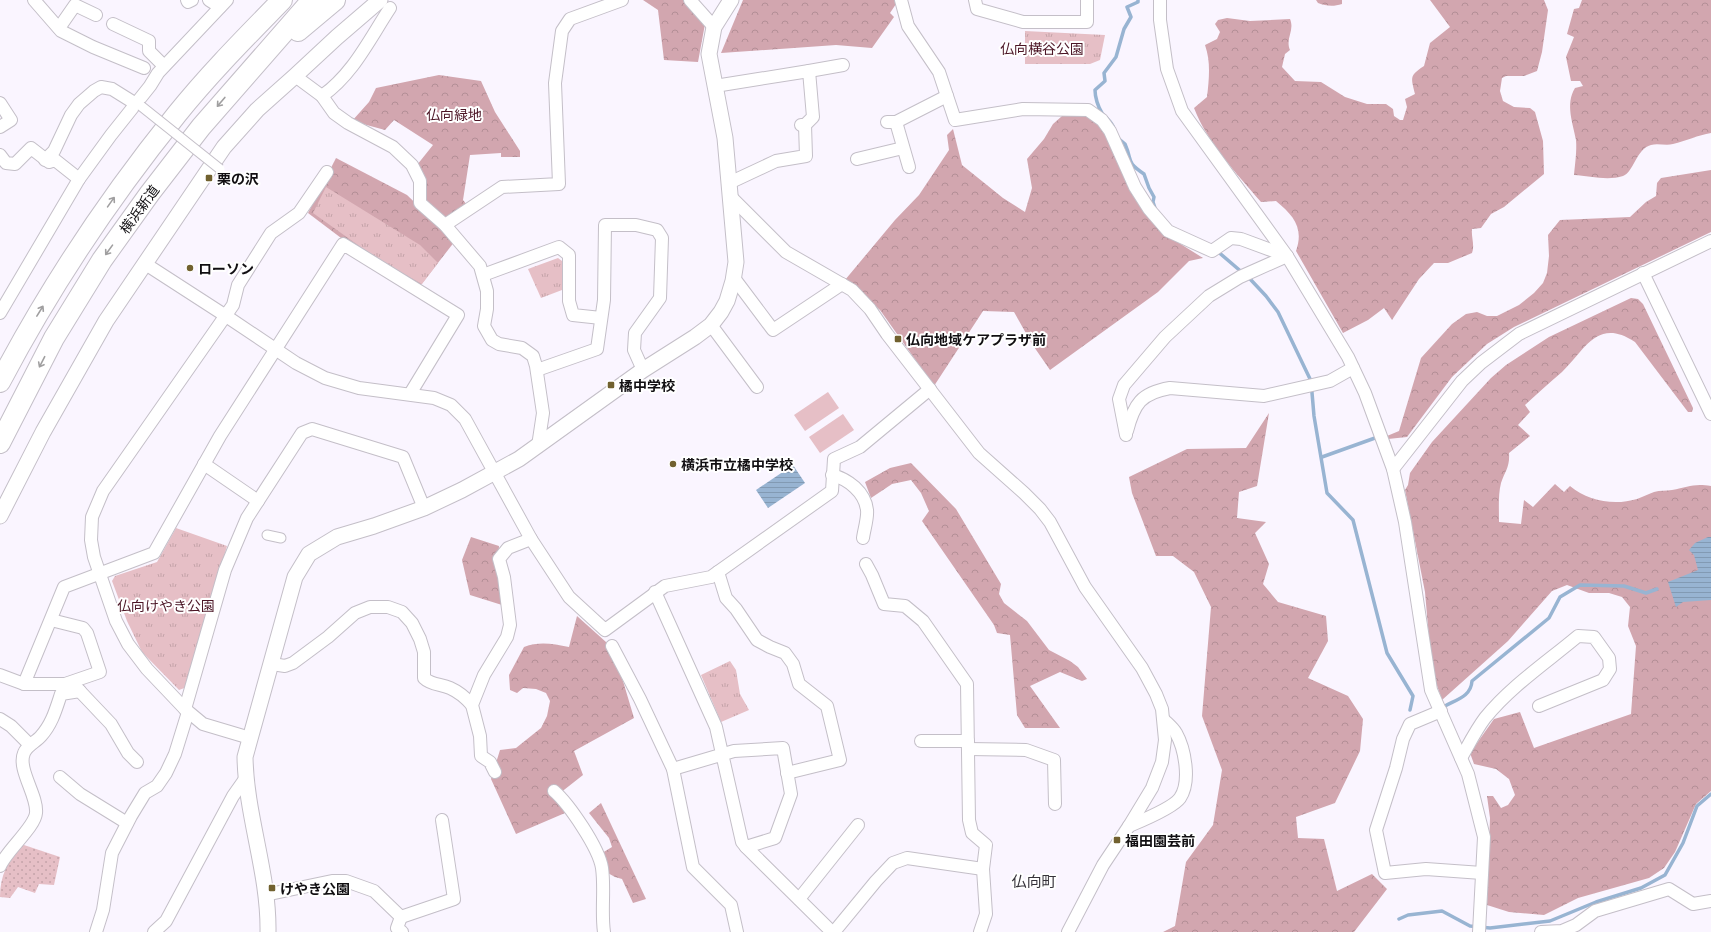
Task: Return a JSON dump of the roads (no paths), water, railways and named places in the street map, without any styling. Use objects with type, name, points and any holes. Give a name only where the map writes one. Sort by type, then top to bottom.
[{"type":"highway","points":[[178,113],[238,31],[266,0]]},
{"type":"highway","name":"横浜新道","points":[[0,382],[21,342],[86,236],[132,172],[178,113],[231,52],[282,0]]},
{"type":"highway","name":"横浜新道","points":[[0,443],[54,338],[102,260],[150,193],[201,127],[235,86],[312,0]]},
{"type":"highway","points":[[235,86],[334,0]]},
{"type":"street","points":[[34,0],[59,28],[93,47],[155,69]]},
{"type":"street","points":[[187,0],[188,2],[192,0]]},
{"type":"street","points":[[209,0],[221,2]]},
{"type":"street","points":[[445,225],[502,187],[559,184],[555,83],[562,31],[570,19],[622,0]]},
{"type":"street","points":[[690,0],[714,27]]},
{"type":"street","points":[[268,932],[265,895],[245,779],[245,757],[295,577],[309,554],[337,537],[374,526],[424,508],[495,472],[538,446],[643,370],[695,337],[711,325],[721,312],[727,301],[734,278],[736,262],[725,138],[709,54],[714,27],[731,0]]},
{"type":"street","points":[[901,0],[908,26],[939,72],[955,120],[1023,109],[1088,110],[1102,120],[1110,131],[1135,187],[1149,209],[1168,231],[1215,249],[1232,238],[1241,239],[1287,256]]},
{"type":"street","points":[[975,0],[977,9],[1022,22],[1087,22],[1087,0]]},
{"type":"street","points":[[1160,0],[1160,20],[1167,69],[1182,111],[1287,256],[1353,368],[1378,425],[1393,469],[1405,522],[1431,690],[1468,774],[1476,798],[1484,836],[1479,932]]},
{"type":"street","points":[[155,69],[221,2]]},
{"type":"street","points":[[322,96],[332,89],[352,68],[389,2]]},
{"type":"street","points":[[0,516],[73,377],[106,321],[224,146],[257,110],[337,37],[389,2]]},
{"type":"street","points":[[59,28],[76,5],[96,15]]},
{"type":"street","points":[[0,313],[79,179],[111,135],[151,89],[155,69],[149,52],[149,41],[113,24]]},
{"type":"street","points":[[715,86],[843,65]]},
{"type":"street","points":[[730,190],[776,161],[806,156],[803,125],[812,117],[809,71]]},
{"type":"street","points":[[296,76],[322,96],[334,113],[348,123],[393,147],[412,165],[420,181],[420,202],[445,225],[480,266],[487,291],[487,309],[484,326],[486,332],[492,340],[499,344],[522,348],[532,356],[537,370],[543,413],[538,446]]},
{"type":"street","points":[[46,160],[54,151],[71,115],[78,104],[101,87],[112,89],[138,105],[220,169]]},
{"type":"street","points":[[909,167],[892,122],[947,96]]},
{"type":"street","points":[[0,103],[11,120],[0,127]]},
{"type":"street","points":[[0,155],[6,164],[15,164],[31,148],[49,162],[55,160],[79,179]]},
{"type":"street","points":[[857,159],[903,148]]},
{"type":"street","points":[[250,738],[203,724],[187,711],[147,669],[128,644],[116,621],[94,557],[91,540],[92,518],[102,491],[233,305],[238,285],[271,233],[298,213],[327,172]]},
{"type":"street","points":[[730,190],[786,252],[852,290],[870,309],[979,453],[1024,492],[1040,509],[1050,522],[1085,587],[1142,668],[1156,694],[1164,720],[1162,762],[1152,788],[1103,865],[1068,932]]},
{"type":"street","points":[[537,370],[597,348],[604,300],[605,225],[636,225],[657,230],[662,238],[660,298],[635,333],[634,350],[643,370]]},
{"type":"street","points":[[1393,469],[1462,381],[1481,363],[1519,334],[1711,241]]},
{"type":"street","points":[[24,684],[64,587],[154,553],[204,464],[343,244],[458,315],[410,394]]},
{"type":"street","points":[[483,275],[559,247],[569,255],[569,301],[573,315],[601,318]]},
{"type":"street","points":[[1287,256],[1244,275],[1209,296],[1165,337],[1124,385],[1119,400],[1126,435],[1132,412],[1145,396],[1155,391],[1170,388],[1264,396],[1330,381],[1353,368]]},
{"type":"street","points":[[144,264],[296,363],[326,378],[359,388],[434,398],[451,405],[465,419],[531,538],[569,597],[605,630],[665,586],[711,577],[832,491],[834,460],[860,447],[930,389]]},
{"type":"street","points":[[1643,273],[1711,414]]},
{"type":"street","points":[[734,278],[772,330],[842,284]]},
{"type":"street","points":[[711,325],[757,387]]},
{"type":"street","points":[[96,932],[103,910],[112,853],[127,823],[145,793],[157,786],[166,773],[175,754],[225,570],[250,524],[258,501],[302,433],[312,429],[403,456],[424,508]]},
{"type":"street","points":[[204,464],[258,501]]},
{"type":"street","points":[[832,475],[843,478],[849,482],[855,487],[861,496],[866,509],[863,538]]},
{"type":"street","points":[[267,535],[281,538]]},
{"type":"street","points":[[472,705],[484,675],[507,637],[510,625],[504,577],[499,559],[508,548],[531,538]]},
{"type":"street","points":[[866,564],[884,604],[905,606],[923,621],[967,684],[969,820],[972,833],[986,845],[983,869],[986,914],[980,932]]},
{"type":"street","points":[[718,572],[726,598],[736,609],[757,640],[770,648],[785,653],[792,664],[799,684],[827,706],[840,760],[787,773]]},
{"type":"street","points":[[655,592],[716,727],[742,842],[833,932],[893,863],[907,858],[983,869]]},
{"type":"street","points":[[272,664],[285,666],[293,663],[328,637],[355,613],[370,607],[388,607],[402,612],[412,623],[420,639],[424,652],[424,678],[428,682],[450,688],[459,693],[472,705],[480,736],[481,756],[490,762],[495,772]]},
{"type":"street","points":[[0,866],[8,853],[34,821],[36,813],[35,803],[25,775],[23,761],[24,753],[30,745],[40,738],[48,727],[61,694],[100,672],[84,628],[51,620]]},
{"type":"street","points":[[1461,758],[1471,738],[1486,718],[1507,695],[1578,636],[1594,637],[1609,658],[1610,668],[1603,680],[1539,706]]},
{"type":"street","points":[[612,646],[640,699],[673,769],[693,867],[731,905],[736,932]]},
{"type":"street","points":[[0,675],[24,684],[65,684],[75,686],[111,724],[128,753],[137,762]]},
{"type":"street","points":[[1441,711],[1410,724],[1403,738],[1376,830],[1385,873],[1426,869],[1482,872]]},
{"type":"street","points":[[0,719],[11,726],[30,745]]},
{"type":"street","points":[[1129,826],[1166,809],[1180,799],[1186,783],[1185,762],[1182,748],[1175,732],[1164,720]]},
{"type":"street","points":[[921,741],[1026,750],[1054,760],[1055,804]]},
{"type":"street","points":[[673,769],[734,751],[783,748],[791,794],[775,838],[746,847]]},
{"type":"street","points":[[60,777],[80,794],[127,823]]},
{"type":"street","points":[[154,932],[166,921],[233,796],[245,779]]},
{"type":"street","points":[[554,791],[567,804],[592,842],[602,867],[604,932]]},
{"type":"street","points":[[401,917],[454,899],[442,820]]},
{"type":"street","points":[[799,899],[858,825]]},
{"type":"street","points":[[265,895],[332,881],[346,881],[374,891],[401,917]]},
{"type":"street","points":[[1540,932],[1562,930],[1576,925],[1595,911],[1669,890],[1693,904],[1711,901]]},
{"type":"street","points":[[401,917],[397,928],[402,932]]},
{"type":"water","points":[[793,465],[805,483],[768,508],[756,490]]},
{"type":"water","points":[[1711,537],[1711,600],[1683,602],[1676,607],[1668,582],[1698,570],[1694,555],[1689,550],[1695,543]]},
{"type":"waterway","points":[[1113,126],[1111,122],[1103,115],[1096,99],[1095,90],[1105,81],[1104,73],[1116,57],[1124,29],[1131,17],[1127,7],[1138,2],[1138,0]]},
{"type":"waterway","points":[[1119,139],[1125,144],[1132,164],[1144,174],[1154,197],[1153,202],[1155,208]]},
{"type":"waterway","points":[[1216,250],[1251,280],[1278,312],[1311,381],[1314,416],[1327,493],[1353,520],[1387,653],[1413,696],[1410,710]]},
{"type":"waterway","points":[[1322,457],[1375,438]]},
{"type":"waterway","points":[[1445,706],[1466,694],[1472,681],[1549,618],[1560,597],[1580,585],[1624,586],[1646,593],[1657,589]]},
{"type":"waterway","points":[[1399,919],[1408,915],[1442,911],[1470,926],[1490,928],[1550,921],[1596,902],[1641,888],[1665,875],[1683,843],[1697,806],[1711,794]]},
{"type":"place","name":"栗の沢","points":[[209,178]]},
{"type":"place","name":"ローソン","points":[[190,268]]},
{"type":"place","name":"仏向地域ケアプラザ前","points":[[898,339]]},
{"type":"place","name":"橘中学校","points":[[611,385]]},
{"type":"place","name":"横浜市立橘中学校","points":[[673,464]]},
{"type":"place","name":"福田園芸前","points":[[1117,840]]},
{"type":"place","name":"けやき公園","points":[[272,888]]},
{"type":"district","name":"仏向町","points":[[1034,881]]},
{"type":"park label","name":"仏向横谷公園","points":[[1042,48]]},
{"type":"park label","name":"仏向緑地","points":[[454,114]]},
{"type":"park label","name":"仏向けやき公園","points":[[166,605]]}]
